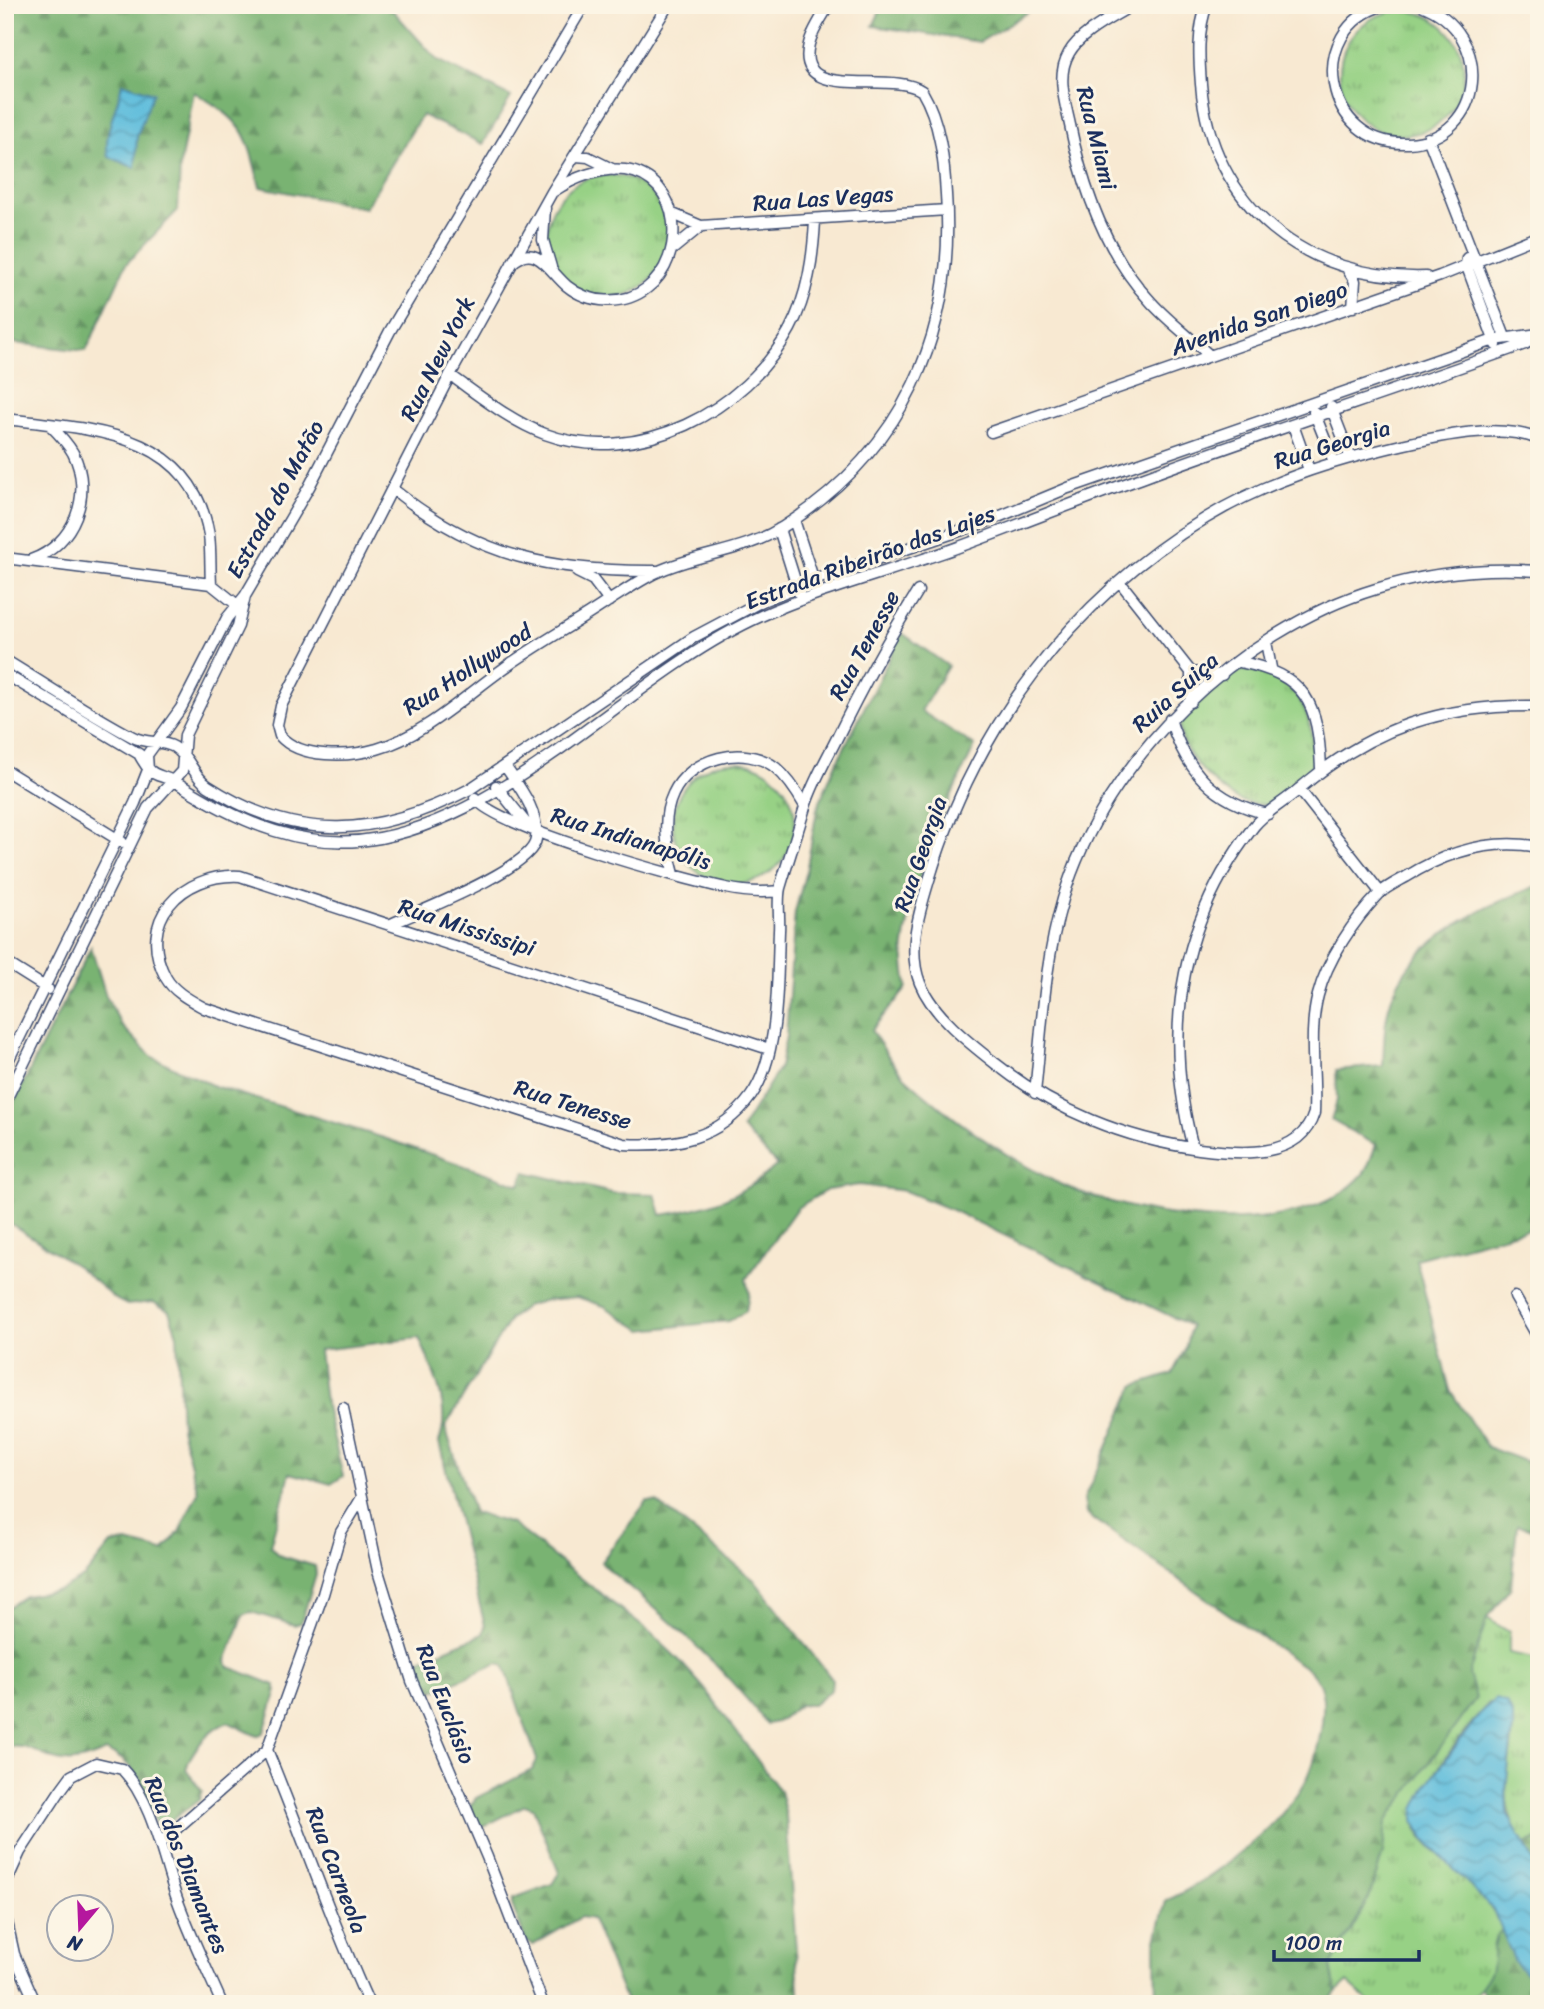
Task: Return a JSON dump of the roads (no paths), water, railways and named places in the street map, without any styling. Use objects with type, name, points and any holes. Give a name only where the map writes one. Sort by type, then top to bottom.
[{"type":"street","name":"Estrada do Matão","points":[[5,1102],[153,799],[182,771],[183,746],[190,723],[227,650],[245,596],[309,487],[390,331],[584,5]]},
{"type":"street","name":"Rua New York","points":[[285,742],[277,725],[281,706],[394,491],[450,375],[507,268],[668,5]]},
{"type":"street","name":"Rua Hollywood","points":[[285,742],[322,753],[377,749],[439,716],[506,667],[659,571],[722,554],[794,520],[829,493],[885,434],[915,385],[935,332],[944,292],[947,209],[945,169],[936,122],[922,91],[901,82],[830,82],[814,71],[809,63],[808,44],[829,5]]},
{"type":"street","name":"Rua Miami","points":[[1132,5],[1079,40],[1063,64],[1062,83],[1078,166],[1105,233],[1129,275],[1151,302],[1210,356]]},
{"type":"street","points":[[1207,5],[1200,42],[1203,108],[1214,146],[1233,183],[1261,219],[1293,245],[1348,270],[1400,278],[1440,276]]},
{"type":"street","points":[[1381,6],[1355,20],[1343,35],[1333,62],[1334,91],[1342,109],[1355,124],[1371,136],[1400,142],[1429,138],[1448,127],[1463,110],[1472,89],[1473,66],[1468,44],[1455,25],[1437,11],[1421,5]]},
{"type":"street","points":[[1429,138],[1469,249],[1478,260],[1499,338],[1499,353]]},
{"type":"street","points":[[576,156],[588,157],[614,170]]},
{"type":"street","points":[[552,192],[577,179],[614,170],[626,170],[649,181],[661,192],[673,214],[674,248]]},
{"type":"street","points":[[545,204],[544,240],[552,270]]},
{"type":"street","name":"Rua Las Vegas","points":[[673,214],[701,226],[815,221],[947,209]]},
{"type":"street","points":[[450,375],[501,411],[546,435],[595,442],[625,442],[684,426],[718,408],[752,380],[772,358],[790,328],[805,293],[815,221]]},
{"type":"street","points":[[507,268],[519,257],[532,255],[567,286],[587,297],[604,301],[627,298],[646,289],[661,275],[674,248],[701,226]]},
{"type":"street","points":[[1517,243],[1539,227]]},
{"type":"street","name":"Avenida San Diego","points":[[991,432],[1440,276],[1539,236]]},
{"type":"street","points":[[1469,249],[1466,264],[1499,338]]},
{"type":"street","points":[[1348,270],[1355,281],[1353,307]]},
{"type":"street","name":"Estrada Ribeirão das Lajes","points":[[184,756],[197,777],[208,786],[250,809],[281,821],[311,828],[339,829],[385,824],[437,806],[470,789],[694,637],[762,601],[814,580],[986,522],[1069,488],[1499,338],[1539,335]]},
{"type":"street","name":"Estrada Ribeirão das Lajes","points":[[172,780],[236,818],[283,835],[329,841],[375,839],[413,830],[499,790],[621,703],[715,642],[761,616],[1499,353],[1539,335]]},
{"type":"street","points":[[1327,398],[1350,456]]},
{"type":"street","points":[[1311,404],[1334,462]]},
{"type":"street","points":[[1277,416],[1288,427],[1309,470]]},
{"type":"street","points":[[5,419],[122,436],[151,449],[179,469],[196,493],[204,516],[209,537],[211,584]]},
{"type":"street","points":[[29,561],[56,547],[74,523],[80,505],[82,488],[74,456],[49,424]]},
{"type":"street","name":"Rua Georgia","points":[[1539,440],[1523,433],[1473,432],[1350,456],[1309,470],[1247,495],[1204,519],[1099,598],[1037,666],[1007,708],[946,829],[921,906],[914,943],[920,982],[932,1003],[988,1058],[1035,1093],[1066,1110],[1104,1125],[1193,1148],[1249,1152],[1270,1150],[1293,1142],[1310,1126],[1314,1104],[1314,1027],[1317,996],[1337,952],[1380,892],[1416,870],[1467,849],[1500,844],[1539,847]]},
{"type":"street","name":"Rua Hollywood","points":[[394,491],[428,518],[497,551],[572,569],[659,571]]},
{"type":"street","points":[[794,520],[819,594]]},
{"type":"street","points":[[779,529],[802,600]]},
{"type":"street","points":[[5,558],[211,584],[240,607],[181,708],[147,755],[148,769],[117,838],[5,1067]]},
{"type":"street","points":[[572,569],[593,580],[609,601]]},
{"type":"street","name":"Ruia Suiça","points":[[1035,1093],[1045,980],[1063,897],[1115,790],[1143,750],[1170,719],[1222,674],[1266,642],[1341,601],[1376,589],[1470,571],[1539,571]]},
{"type":"street","points":[[1120,582],[1191,671],[1191,702]]},
{"type":"street","name":"Rua Tenesse","points":[[162,916],[158,932],[159,956],[167,979],[183,996],[204,1008],[624,1144],[657,1146],[680,1143],[711,1132],[736,1113],[752,1095],[763,1074],[776,1000],[779,891],[805,806],[868,676],[918,591]]},
{"type":"street","points":[[1266,642],[1271,668]]},
{"type":"street","points":[[5,660],[137,739],[170,745],[184,756]]},
{"type":"street","points":[[1240,662],[1271,668],[1305,694],[1318,725],[1321,768]]},
{"type":"street","points":[[1191,671],[1222,674]]},
{"type":"street","points":[[5,674],[139,754],[156,776],[172,780]]},
{"type":"street","points":[[1193,1148],[1177,1073],[1176,1041],[1186,965],[1207,908],[1256,824],[1321,768],[1383,733],[1423,719],[1467,709],[1539,706]]},
{"type":"street","points":[[1170,719],[1183,754],[1206,786],[1237,806],[1268,814]]},
{"type":"street","points":[[674,874],[666,838],[667,812],[673,793],[701,765],[719,758],[741,755],[761,760],[781,772],[805,806]]},
{"type":"street","points":[[391,924],[471,888],[522,859],[534,848],[534,814],[505,766]]},
{"type":"street","points":[[5,769],[130,846]]},
{"type":"street","points":[[489,777],[533,830]]},
{"type":"street","points":[[470,789],[477,801]]},
{"type":"street","points":[[1299,789],[1380,892]]},
{"type":"street","name":"Rua Indianapólis","points":[[477,801],[500,818],[674,874],[750,892],[779,891]]},
{"type":"street","name":"Rua Mississipi","points":[[162,916],[187,887],[222,875],[240,876],[769,1049]]},
{"type":"street","points":[[5,962],[56,994]]},
{"type":"street","points":[[1516,1297],[1539,1339]]},
{"type":"street","name":"Rua Euclásio","points":[[343,1408],[378,1571],[412,1681],[487,1857],[543,2004]]},
{"type":"street","points":[[160,1843],[267,1750],[323,1594],[341,1532],[361,1499]]},
{"type":"street","name":"Rua Carneola","points":[[267,1750],[302,1835],[336,1932],[369,2004]]},
{"type":"street","name":"Rua dos Diamantes","points":[[5,1885],[20,1853],[71,1776],[96,1763],[114,1765],[128,1775],[160,1843],[175,1894],[222,2004]]},
{"type":"street","points":[[5,1913],[14,1954],[36,2004]]},
{"type":"street","points":[[5,1986],[14,1954]]},
{"type":"water","points":[[122,83],[153,93],[137,136],[135,168],[108,156],[109,129]]},
{"type":"water","points":[[1496,1699],[1507,1703],[1513,1715],[1506,1788],[1507,1813],[1539,1871],[1539,1987],[1515,1962],[1493,1909],[1426,1841],[1414,1821],[1415,1809],[1427,1785],[1482,1711]]}]
